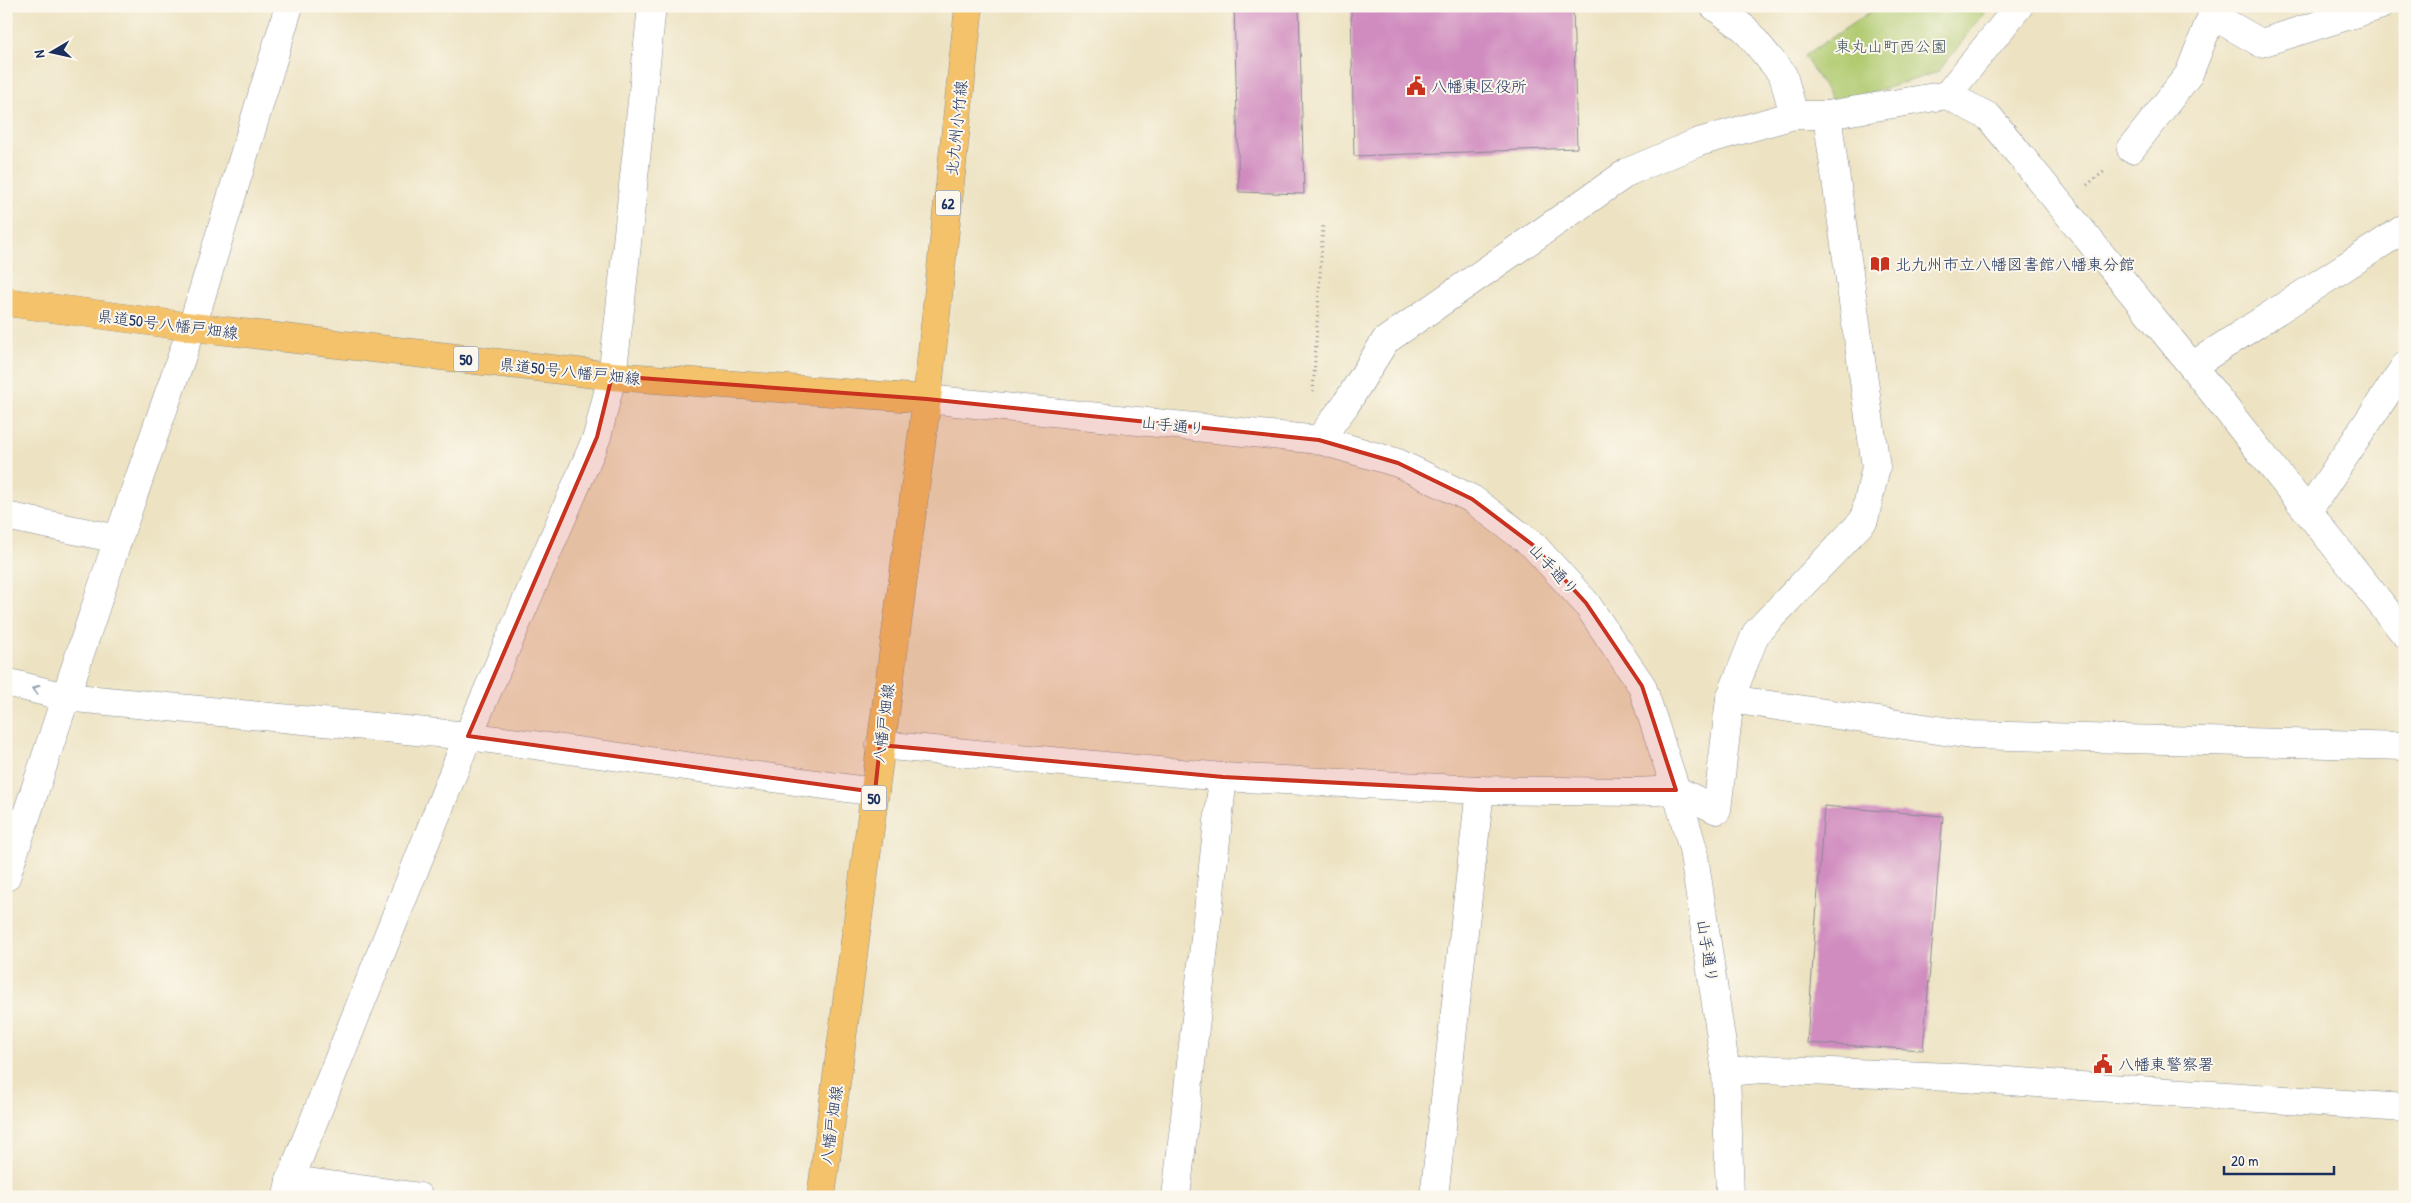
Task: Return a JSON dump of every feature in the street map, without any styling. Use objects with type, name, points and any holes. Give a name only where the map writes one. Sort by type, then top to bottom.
[{"type":"main road","name":"北九州小竹線","points":[[927,399],[969,6]]},
{"type":"main road","name":"県道50号八幡戸畑線","points":[[6,302],[192,327],[612,376],[927,399]]},
{"type":"main road","name":"八幡戸畑線","points":[[821,1197],[927,399]]},
{"type":"street","points":[[6,877],[118,540],[192,327],[289,6]]},
{"type":"street","points":[[419,1197],[288,1189],[468,736],[597,437],[612,376],[652,6]]},
{"type":"street","points":[[1714,6],[1745,29],[1783,75],[1794,115]]},
{"type":"street","points":[[1948,95],[2019,6]]},
{"type":"street","points":[[2131,149],[2189,74],[2214,11],[2261,43],[2379,6]]},
{"type":"street","points":[[1319,440],[1346,404],[1385,341],[1628,172],[1699,142],[1794,115],[1827,115],[1948,95],[1989,117],[2192,366],[2405,634]]},
{"type":"street","points":[[880,745],[1223,776],[1480,790],[1676,790],[1717,810],[1730,699],[1756,633],[1864,520],[1876,466],[1827,115]]},
{"type":"street","points":[[2192,366],[2405,228]]},
{"type":"street","points":[[2308,512],[2405,366]]},
{"type":"street","name":"山手通り","points":[[927,399],[1319,440],[1406,467],[1472,499],[1533,545],[1586,603],[1642,686],[1676,790],[1693,849],[1726,1072],[1730,1197]]},
{"type":"street","points":[[6,516],[118,540]]},
{"type":"street","points":[[6,682],[66,697],[468,736],[875,792]]},
{"type":"street","points":[[1730,699],[1971,735],[2405,746]]},
{"type":"street","points":[[1176,1197],[1223,776]]},
{"type":"street","points":[[1434,1197],[1480,790]]},
{"type":"street","points":[[1726,1072],[1762,1069],[1949,1077],[2405,1108]]},
{"type":"path","points":[[2061,205],[2131,149]]},
{"type":"path","points":[[1312,394],[1323,226]]},
{"type":"highlighted area","points":[[612,376],[927,399],[1319,440],[1398,463],[1472,499],[1533,545],[1586,603],[1642,686],[1676,790],[1480,790],[1223,777],[880,745],[875,792],[468,736],[597,437]]},
{"type":"green space","name":"東丸山町西公園","points":[[1879,6],[1990,6],[1938,72],[1835,104],[1804,56]]},
{"type":"building","points":[[1234,6],[1299,6],[1304,194],[1239,192]]},
{"type":"building","points":[[1351,6],[1573,6],[1577,148],[1354,156]]},
{"type":"building","points":[[1824,806],[1943,816],[1923,1050],[1807,1043]]},
{"type":"place","name":"八幡東区役所","points":[[1416,86]]},
{"type":"place","name":"北九州市立八幡図書館八幡東分館","points":[[1880,264]]},
{"type":"place","name":"八幡東警察署","points":[[2103,1064]]}]
